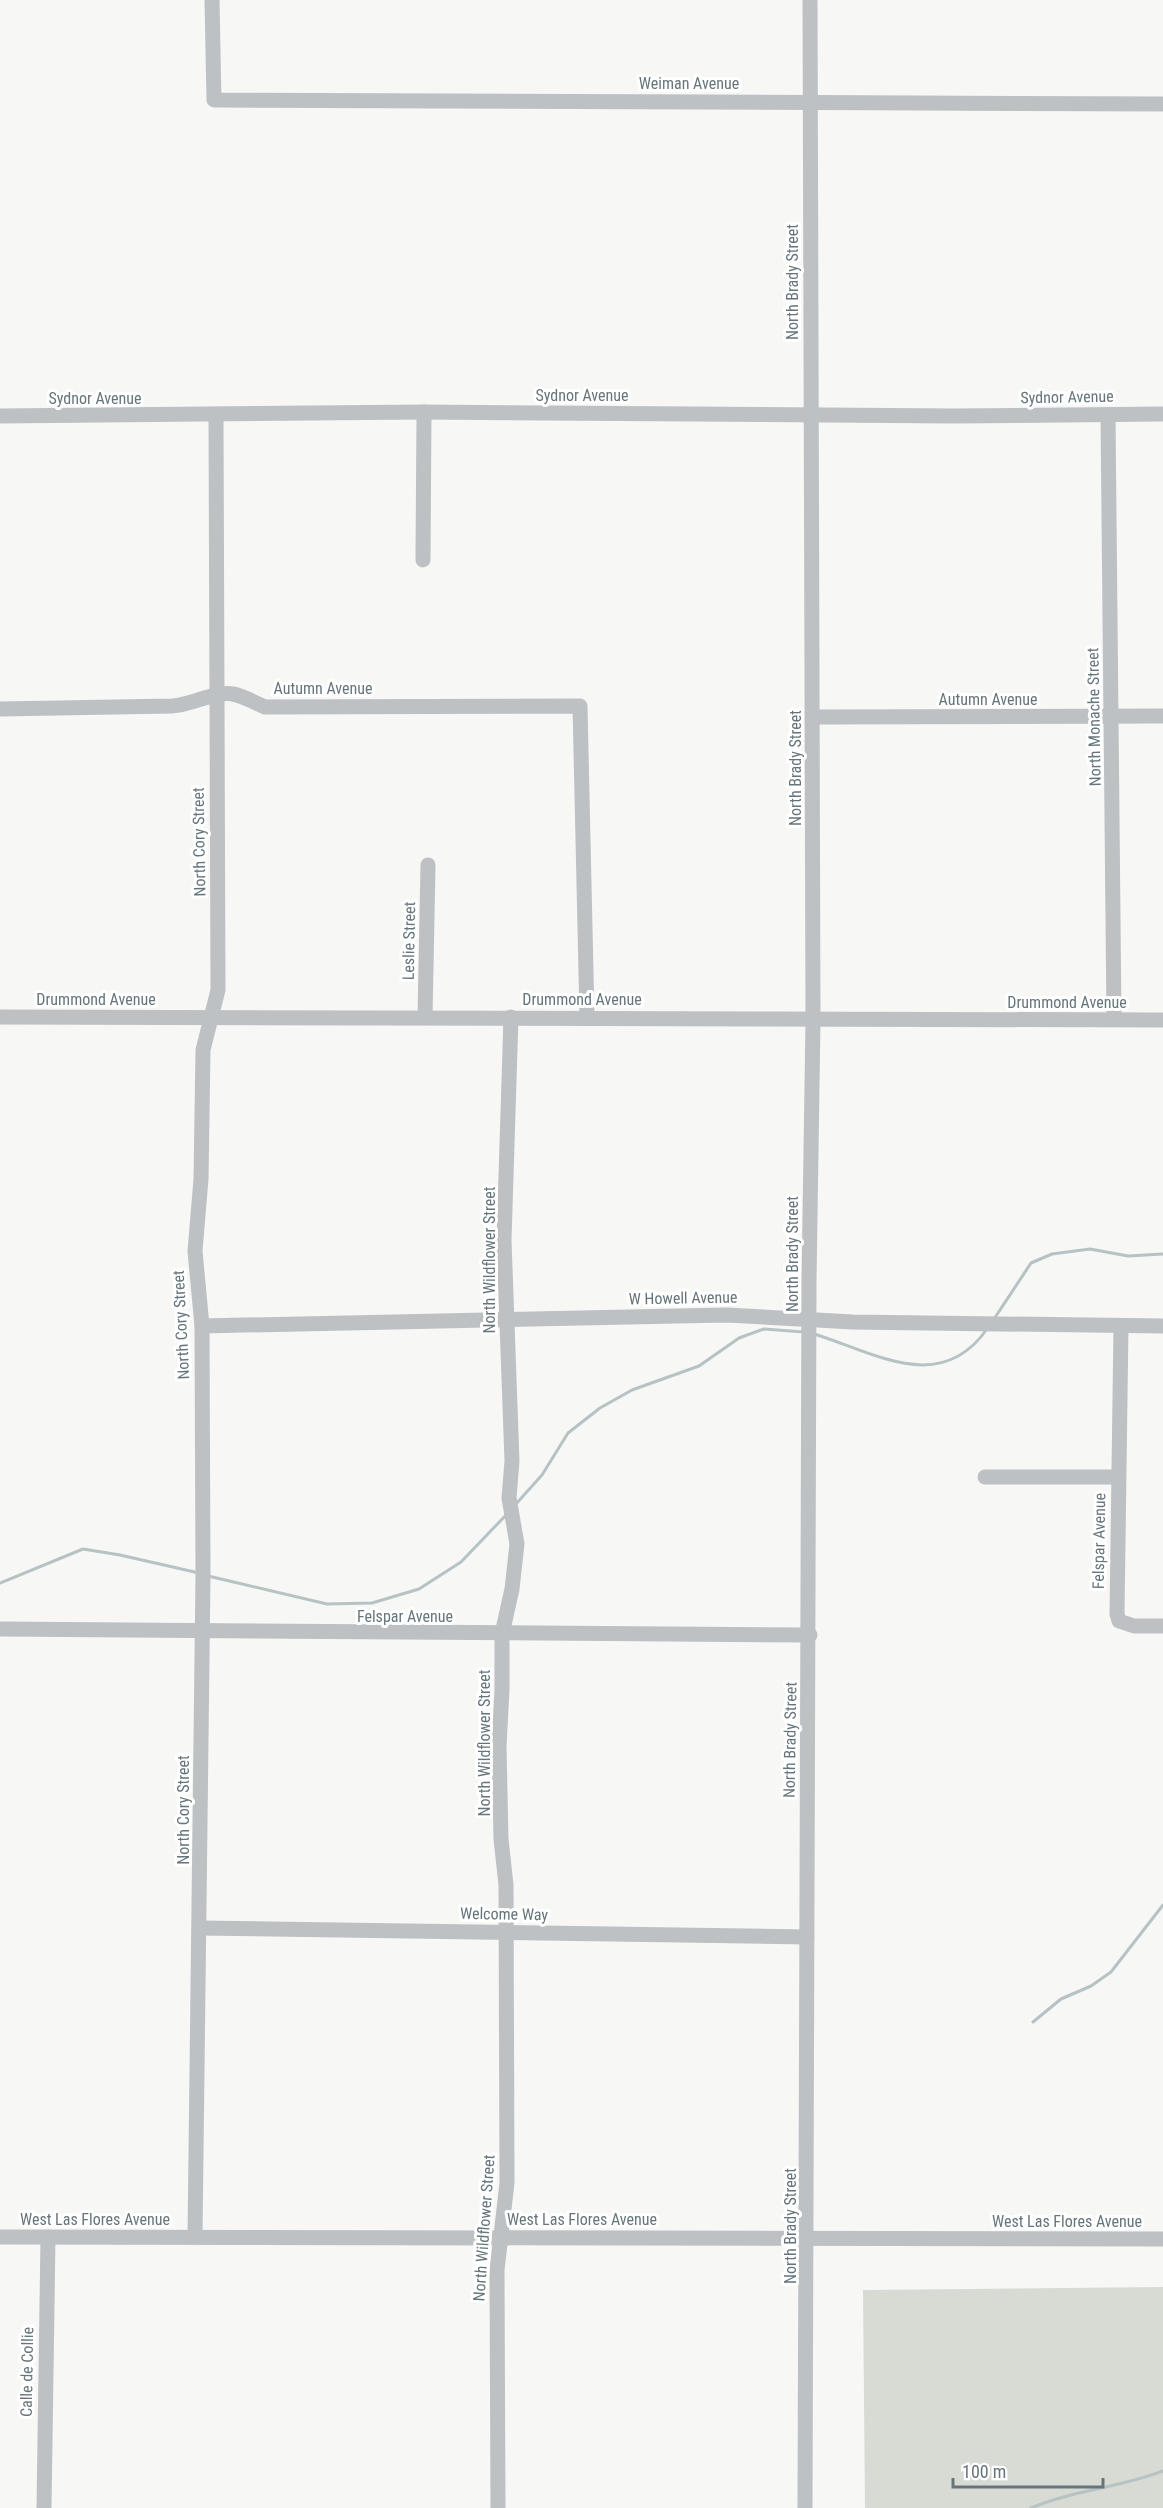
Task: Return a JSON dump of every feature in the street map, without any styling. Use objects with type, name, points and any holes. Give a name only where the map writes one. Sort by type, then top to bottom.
[{"type":"street","name":"Weiman Avenue","points":[[212,0],[214,100],[1163,104]]},
{"type":"street","name":"North Brady Street","points":[[806,2508],[813,1021],[810,0]]},
{"type":"street","name":"Sydnor Avenue","points":[[0,416],[424,412],[1163,414]]},
{"type":"street","points":[[423,560],[424,412]]},
{"type":"street","name":"North Cory Street","points":[[195,2236],[200,1928],[202,1326],[195,1251],[201,1179],[203,1050],[218,990],[215,694],[216,415]]},
{"type":"street","name":"North Monache Street","points":[[1108,415],[1113,717],[1114,1019]]},
{"type":"street","name":"Autumn Avenue","points":[[0,708],[180,706],[215,694],[233,694],[265,707],[580,706],[587,1017]]},
{"type":"street","name":"Autumn Avenue","points":[[813,717],[1163,717]]},
{"type":"street","name":"Leslie Street","points":[[425,1017],[428,866]]},
{"type":"street","name":"Drummond Avenue","points":[[0,1017],[587,1017],[813,1021],[1163,1020]]},
{"type":"street","name":"North Wildflower Street","points":[[498,2508],[497,2270],[507,2183],[507,1931],[499,1746],[502,1634],[512,1589],[517,1544],[509,1498],[512,1461],[504,1240],[511,1017]]},
{"type":"street","name":"W Howell Avenue","points":[[202,1326],[727,1315],[853,1322],[1163,1326]]},
{"type":"street","points":[[1118,1477],[1121,1326]]},
{"type":"street","name":"Felspar Avenue","points":[[985,1477],[1118,1477],[1117,1614],[1119,1621],[1134,1626],[1163,1626]]},
{"type":"street","name":"Felspar Avenue","points":[[0,1629],[810,1635]]},
{"type":"street","name":"Welcome Way","points":[[200,1928],[807,1937]]},
{"type":"street","name":"West Las Flores Avenue","points":[[0,2237],[1163,2239]]},
{"type":"street","name":"Calle de Collie","points":[[44,2508],[48,2237]]},
{"type":"shaded area","points":[[1163,2287],[1163,2508],[865,2508],[863,2290]]},
{"type":"waterway","points":[[994,1319],[1031,1263],[1052,1254],[1090,1249],[1128,1256],[1163,1254]]},
{"type":"waterway","points":[[515,1505],[542,1475],[568,1433],[600,1408],[632,1390],[699,1366],[739,1338],[764,1329],[804,1332]]},
{"type":"waterway","points":[[814,1334],[883,1358],[927,1365],[949,1361],[969,1349],[987,1329]]},
{"type":"waterway","points":[[208,1576],[327,1604],[372,1603],[419,1589],[461,1562],[507,1514]]},
{"type":"waterway","points":[[0,1583],[83,1549],[199,1573]]},
{"type":"waterway","points":[[1033,2022],[1061,1999],[1091,1986],[1111,1972],[1163,1905]]},
{"type":"waterway","points":[[1031,2508],[1063,2497],[1163,2471]]}]
